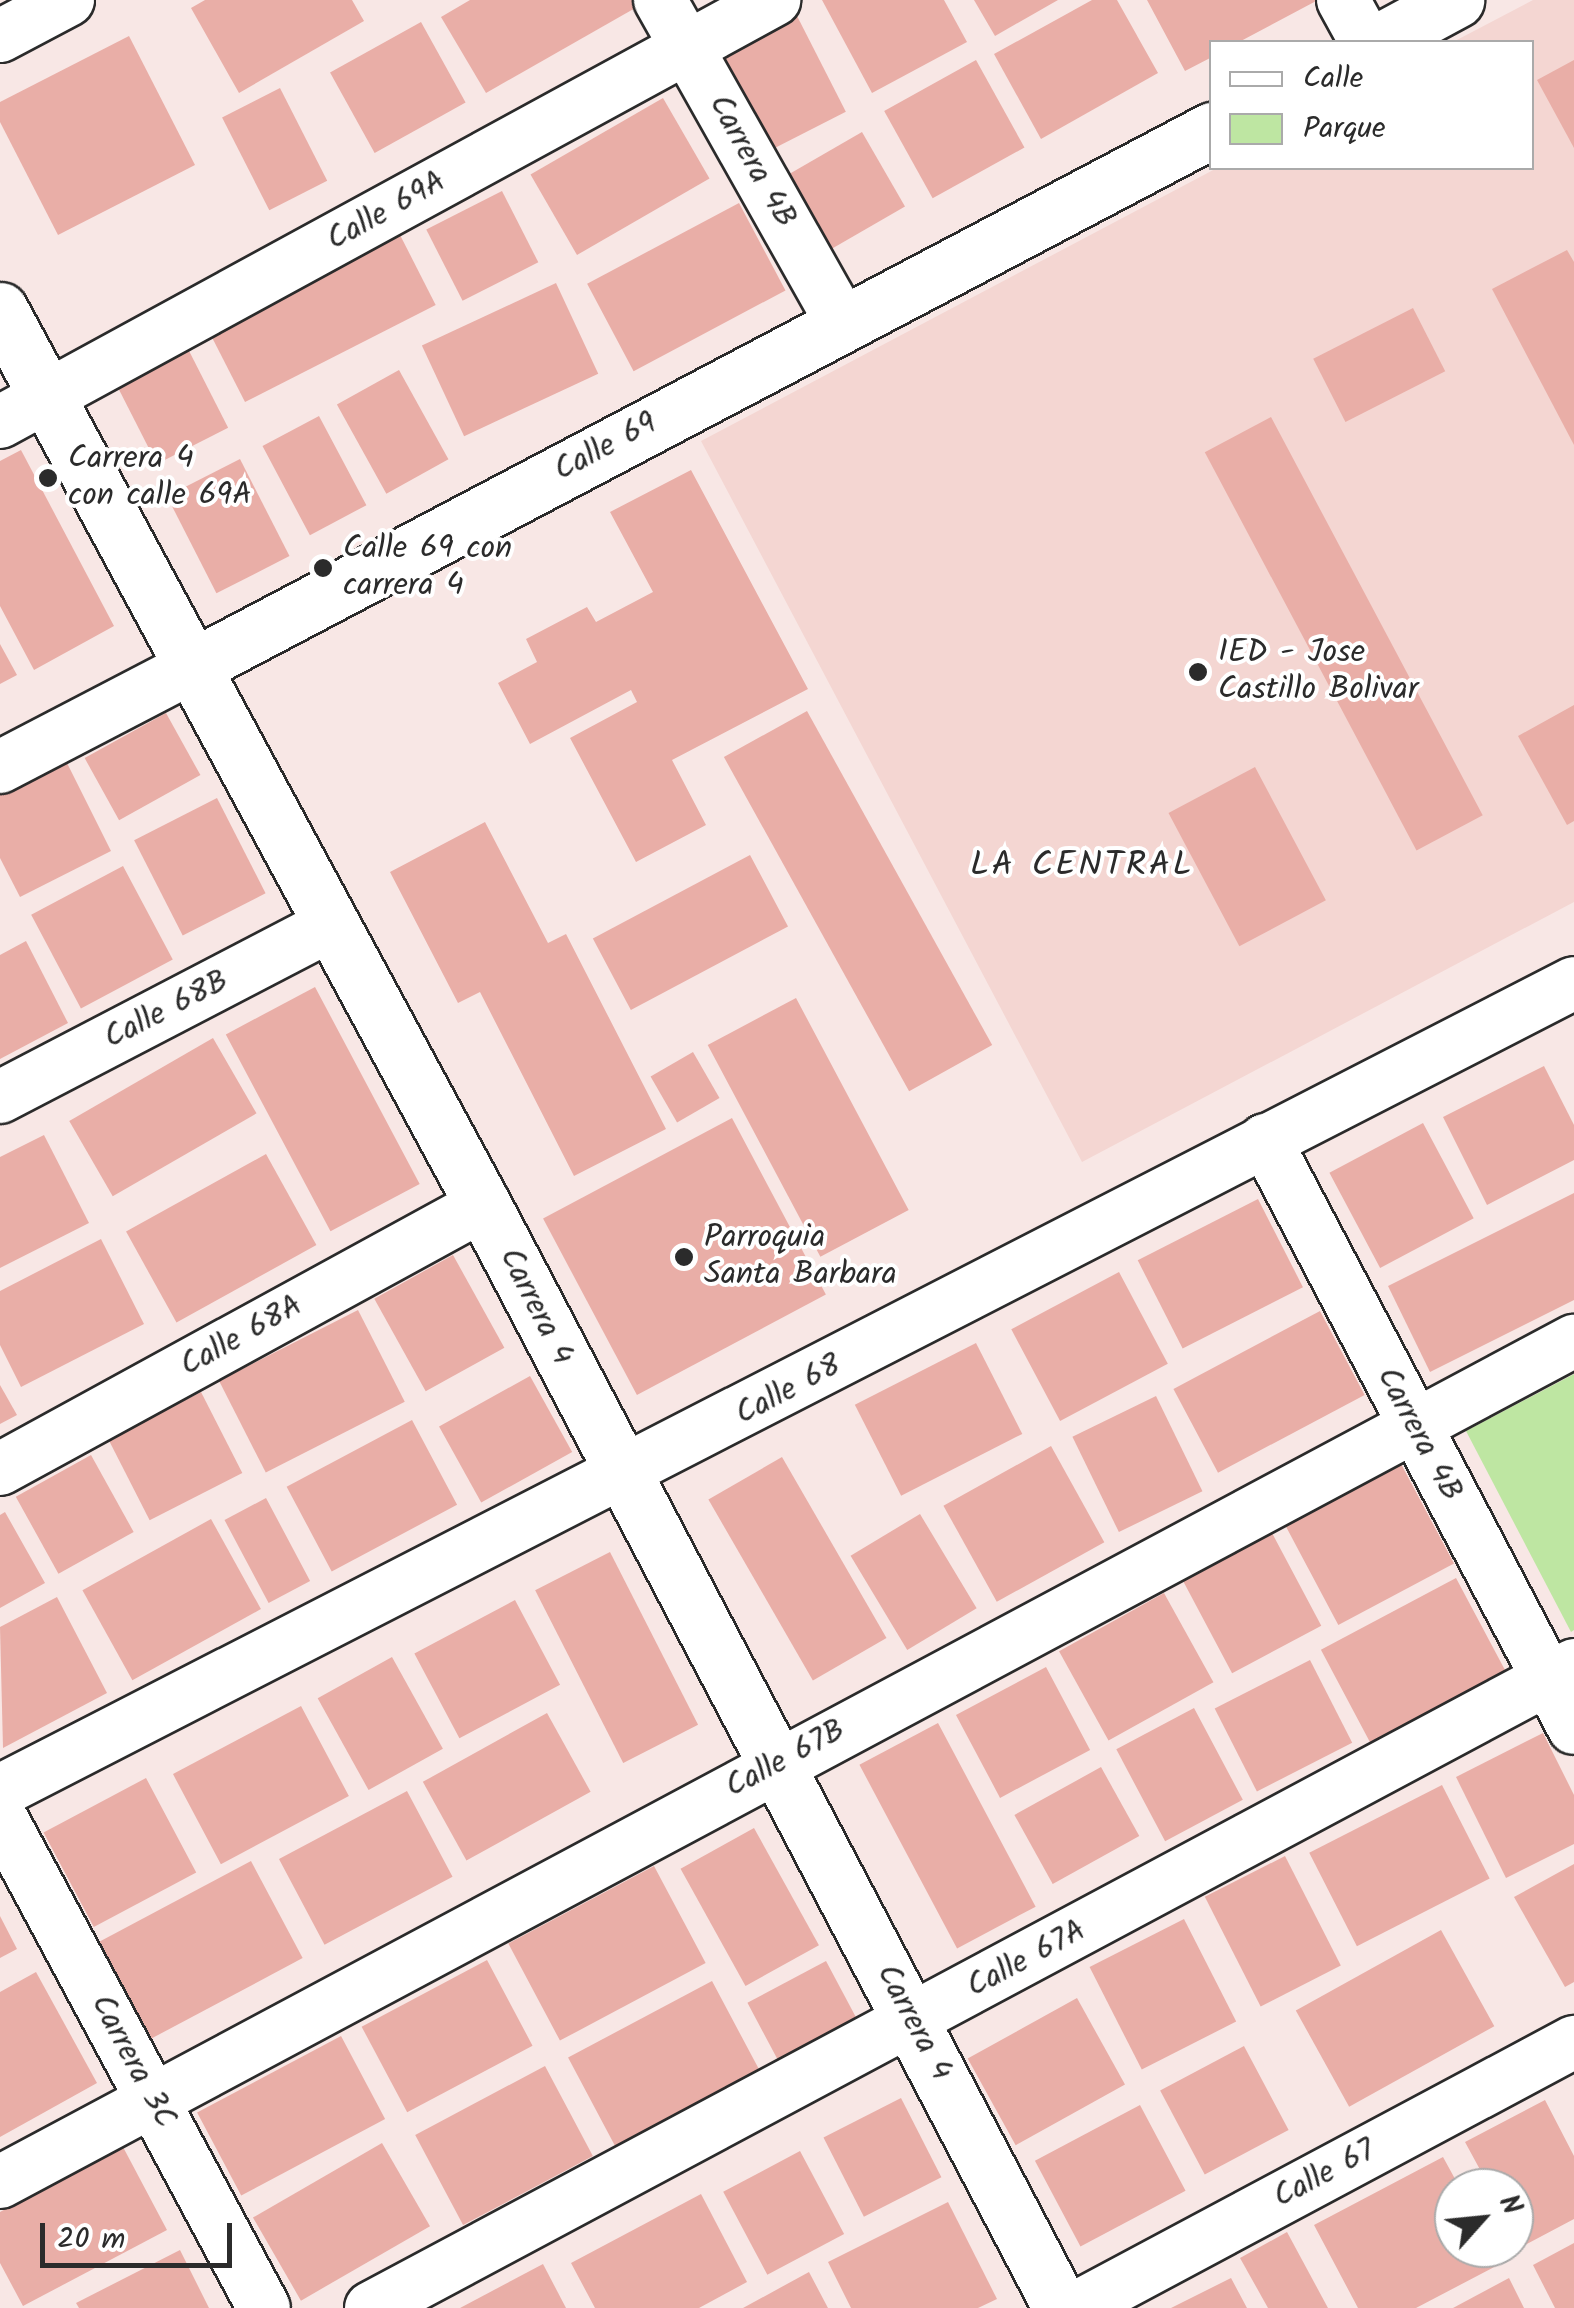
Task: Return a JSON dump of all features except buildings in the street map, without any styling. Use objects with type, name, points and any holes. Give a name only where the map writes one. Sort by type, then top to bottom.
[{"type":"street","points":[[0,36],[68,0]]},
{"type":"street","name":"Carrera 4B","points":[[660,0],[842,323]]},
{"type":"street","name":"Calle 69A","points":[[23,411],[774,0]]},
{"type":"street","points":[[1343,0],[1365,40]]},
{"type":"street","points":[[1382,40],[1456,0]]},
{"type":"street","name":"Calle 69","points":[[0,766],[1209,132]]},
{"type":"street","name":"Carrera 4","points":[[0,310],[23,411],[192,668],[334,924],[1061,2308]]},
{"type":"street","name":"Calle 68B","points":[[0,1098],[334,924]]},
{"type":"street","name":"Calle 68","points":[[0,1791],[622,1478],[1265,1140],[1574,983]]},
{"type":"street","name":"Carrera 4B","points":[[1265,1140],[1414,1427],[1561,1672],[1574,1728]]},
{"type":"street","name":"Calle 68A","points":[[0,1469],[483,1204]]},
{"type":"street","name":"Calle 67B","points":[[0,2182],[1574,1341]]},
{"type":"street","name":"Calle 67A","points":[[371,2308],[913,2022],[1561,1672]]},
{"type":"street","name":"Carrera 3C","points":[[0,1816],[264,2308]]},
{"type":"street","name":"Calle 67","points":[[1076,2308],[1574,2042]]},
{"type":"shaded area","name":"IED - Jose Castillo Bolivar","points":[[1533,0],[1574,0],[1574,902],[1082,1162],[701,441],[1213,170],[1534,170],[1534,40],[1457,40]]},
{"type":"green space","points":[[1574,1374],[1574,1630],[1571,1632],[1466,1431]]},
{"type":"place","name":"Carrera 4 con calle 69A","points":[[48,478]]},
{"type":"place","name":"Calle 69 con carrera 4","points":[[323,568]]},
{"type":"place","name":"IED - Jose Castillo Bolivar","points":[[1198,672]]},
{"type":"place","name":"Parroquia Santa Barbara","points":[[684,1257]]},
{"type":"district","name":"LA CENTRAL","points":[[1082,866]]}]
